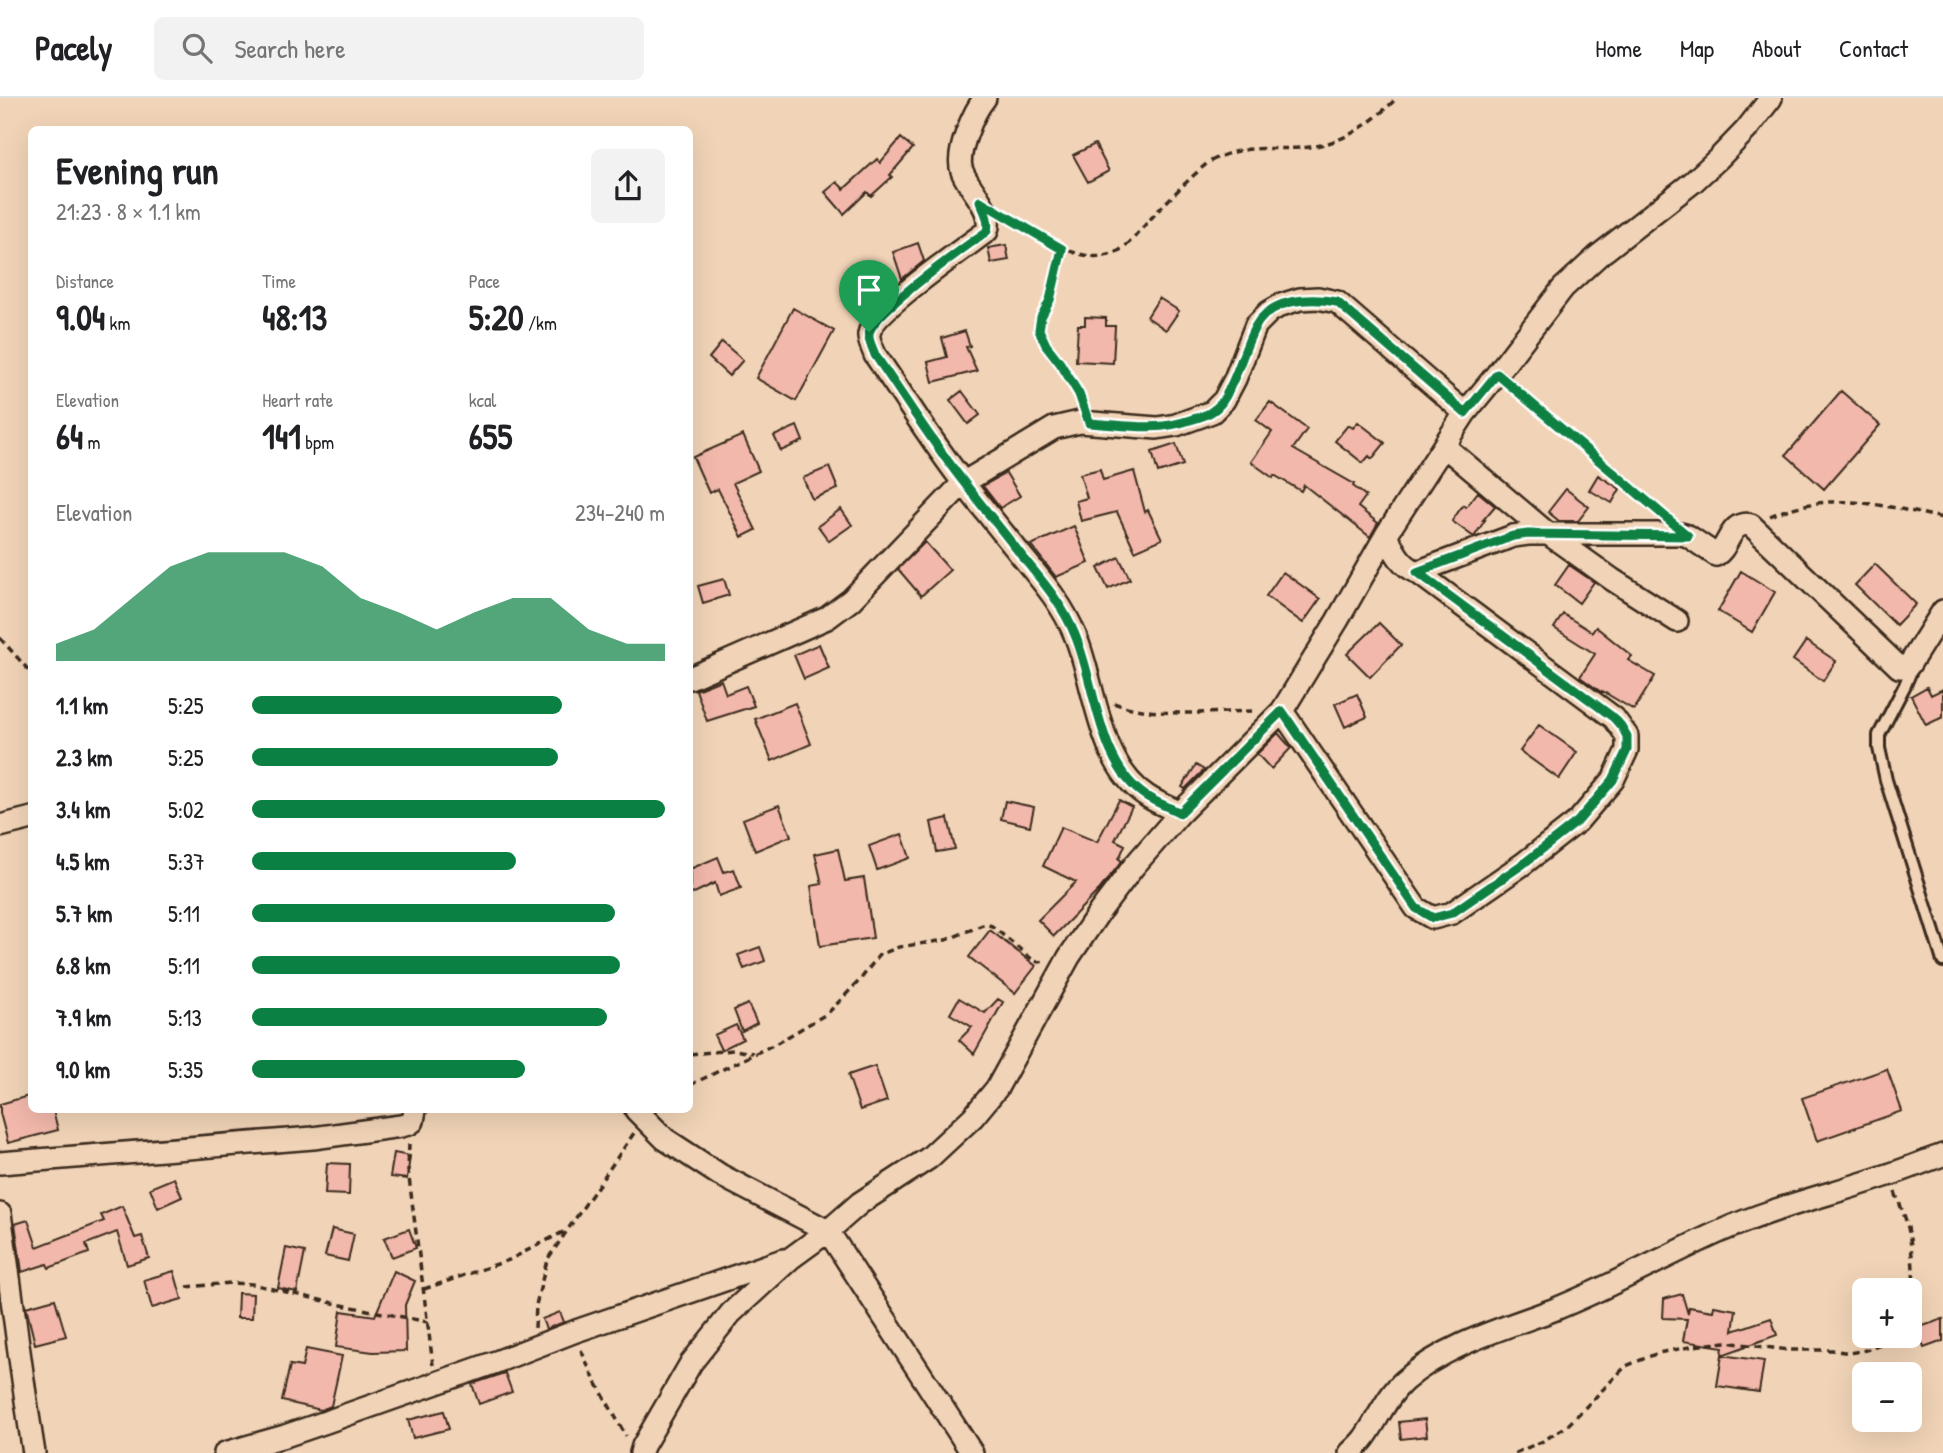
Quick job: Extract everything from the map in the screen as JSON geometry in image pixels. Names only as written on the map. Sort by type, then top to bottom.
[{"type":"street","points":[[985,98],[978,106],[960,157],[961,170],[988,219],[987,231],[906,293],[875,321],[869,332],[870,341],[875,355],[963,483],[1060,605],[1075,633],[1089,673],[1107,743],[1115,760],[1129,781],[1145,796],[1180,813]]},
{"type":"street","points":[[635,1448],[643,1446],[691,1363],[730,1313],[860,1203],[929,1158],[974,1117],[997,1088],[1069,957],[1134,866],[1180,813],[1282,711],[1338,621],[1386,535],[1465,413],[1563,289],[1598,256],[1693,182],[1746,130],[1771,98]]},
{"type":"street","points":[[693,677],[817,623],[839,610],[963,483],[1054,428],[1080,422],[1157,428],[1176,425],[1212,412],[1224,400],[1235,379],[1256,325],[1281,305],[1300,299],[1318,298],[1337,302],[1465,413]]},
{"type":"street","points":[[1444,446],[1547,533],[1677,621]]},
{"type":"street","points":[[1417,572],[1513,536],[1547,533],[1688,536],[1716,555],[1723,551],[1733,531],[1744,523],[1751,525],[1899,667],[1909,665],[1943,611]]},
{"type":"street","points":[[1282,711],[1416,908],[1433,918],[1452,913],[1523,864],[1578,821],[1613,780],[1627,750],[1627,736],[1614,718],[1409,568],[1400,560],[1386,535]]},
{"type":"street","points":[[0,826],[28,819]]},
{"type":"street","points":[[639,1113],[665,1139],[720,1175],[828,1231],[972,1453]]},
{"type":"street","points":[[0,1163],[313,1138],[412,1117]]},
{"type":"street","points":[[1350,1453],[1364,1439],[1384,1406],[1404,1381],[1435,1359],[1503,1327],[1553,1310],[1626,1278],[1723,1230],[1943,1155]]},
{"type":"street","points":[[0,1214],[34,1453]]},
{"type":"street","points":[[225,1453],[285,1436],[576,1331],[792,1258]]},
{"type":"lane","points":[[1918,653],[1879,735],[1879,748],[1886,780],[1943,961]]},
{"type":"path","points":[[980,201],[1062,249],[1092,256],[1107,256],[1121,250],[1170,197],[1209,162],[1233,152],[1258,147],[1301,148],[1340,140],[1374,120],[1397,98]]},
{"type":"path","points":[[1062,249],[1050,300],[1041,317],[1039,330],[1079,394],[1089,423]]},
{"type":"path","points":[[1497,374],[1688,536]]},
{"type":"path","points":[[1751,525],[1786,510],[1844,501],[1873,503],[1943,518]]},
{"type":"path","points":[[0,638],[28,670]]},
{"type":"path","points":[[1093,693],[1117,704],[1137,709],[1188,713],[1282,711]]},
{"type":"path","points":[[693,1084],[795,1033],[828,1013],[860,981],[879,955],[900,947],[946,940],[985,924],[992,926],[1038,962],[1069,957]]},
{"type":"path","points":[[693,1054],[734,1049],[755,1053]]},
{"type":"path","points":[[533,1348],[536,1305],[547,1261],[636,1132],[639,1113]]},
{"type":"path","points":[[412,1117],[408,1170],[434,1384]]},
{"type":"path","points":[[1888,1175],[1907,1223],[1913,1278]]},
{"type":"path","points":[[423,1289],[509,1260],[567,1230]]},
{"type":"path","points":[[187,1287],[252,1284],[428,1322]]},
{"type":"path","points":[[576,1331],[582,1356],[635,1448]]},
{"type":"path","points":[[1515,1453],[1543,1441],[1567,1426],[1626,1366],[1658,1353],[1726,1342],[1789,1350],[1832,1350],[1850,1353],[1871,1348]]},
{"type":"building","points":[[901,138],[913,148],[890,175],[892,177],[871,196],[867,192],[844,214],[825,192],[837,182],[844,189],[877,159],[880,163]]},
{"type":"building","points":[[1095,144],[1109,171],[1088,182],[1073,155]]},
{"type":"building","points":[[918,243],[924,261],[902,279],[893,252]]},
{"type":"building","points":[[1006,245],[1009,260],[991,263],[988,248]]},
{"type":"building","points":[[1159,298],[1179,311],[1166,330],[1147,317]]},
{"type":"building","points":[[793,308],[834,331],[796,401],[756,378]]},
{"type":"building","points":[[1085,317],[1106,318],[1106,326],[1115,326],[1113,363],[1076,361],[1078,325],[1085,325]]},
{"type":"building","points":[[965,331],[970,346],[966,347],[977,371],[933,382],[928,362],[947,357],[942,338]]},
{"type":"building","points":[[722,342],[743,360],[729,376],[709,358]]},
{"type":"building","points":[[962,391],[980,415],[968,424],[950,400]]},
{"type":"building","points":[[1841,391],[1880,425],[1824,489],[1786,455]]},
{"type":"building","points":[[1270,402],[1307,429],[1293,449],[1354,484],[1353,486],[1366,496],[1358,507],[1378,523],[1370,537],[1304,485],[1301,491],[1274,475],[1273,478],[1251,462],[1272,432],[1256,420]]},
{"type":"building","points":[[1358,422],[1385,443],[1372,459],[1369,456],[1363,463],[1335,441],[1348,425],[1353,428]]},
{"type":"building","points":[[797,426],[803,441],[781,451],[774,436]]},
{"type":"building","points":[[743,435],[759,471],[733,483],[756,530],[742,537],[718,489],[709,493],[693,457]]},
{"type":"building","points":[[1176,444],[1183,465],[1158,473],[1152,452]]},
{"type":"building","points":[[829,467],[838,489],[812,499],[803,478]]},
{"type":"building","points":[[1100,469],[1103,480],[1134,471],[1145,512],[1148,510],[1162,539],[1135,551],[1117,512],[1081,521],[1076,501],[1087,498],[1080,474]]},
{"type":"building","points":[[1006,473],[1020,496],[1000,508],[983,486]]},
{"type":"building","points":[[1598,475],[1620,489],[1612,503],[1589,490]]},
{"type":"building","points":[[1566,489],[1589,507],[1578,521],[1559,521],[1548,512]]},
{"type":"building","points":[[1478,492],[1495,506],[1474,537],[1452,521],[1463,505],[1466,507]]},
{"type":"building","points":[[841,509],[852,525],[829,541],[818,526]]},
{"type":"building","points":[[1074,526],[1089,563],[1056,577],[1031,545]]},
{"type":"building","points":[[925,542],[950,570],[921,596],[898,569]]},
{"type":"building","points":[[1119,557],[1130,579],[1108,589],[1098,568]]},
{"type":"building","points":[[1875,564],[1916,604],[1896,625],[1855,585]]},
{"type":"building","points":[[1569,565],[1594,582],[1579,603],[1555,585]]},
{"type":"building","points":[[1741,571],[1775,592],[1752,632],[1718,611]]},
{"type":"building","points":[[1283,572],[1320,599],[1303,623],[1266,596]]},
{"type":"building","points":[[724,579],[729,595],[703,603],[698,586]]},
{"type":"building","points":[[1563,614],[1592,632],[1596,627],[1632,656],[1628,660],[1655,676],[1634,710],[1580,677],[1595,654],[1554,628]]},
{"type":"building","points":[[1379,623],[1401,645],[1370,677],[1347,654]]},
{"type":"building","points":[[1806,641],[1836,661],[1823,681],[1793,660]]},
{"type":"building","points":[[819,644],[829,668],[804,679],[794,655]]},
{"type":"building","points":[[721,680],[726,694],[746,686],[754,706],[707,721],[696,690]]},
{"type":"building","points":[[1927,687],[1931,695],[1943,689],[1943,717],[1926,725],[1911,696]]},
{"type":"building","points":[[1357,694],[1367,717],[1345,727],[1335,704]]},
{"type":"building","points":[[795,703],[811,744],[772,761],[755,719]]},
{"type":"building","points":[[1539,725],[1577,752],[1559,779],[1520,751]]},
{"type":"building","points":[[1278,733],[1291,748],[1271,769],[1257,754]]},
{"type":"building","points":[[1196,765],[1204,770],[1185,789],[1182,787]]},
{"type":"building","points":[[1119,800],[1132,807],[1115,840],[1125,845],[1119,859],[1122,861],[1099,890],[1054,936],[1038,920],[1076,882],[1043,866],[1061,827],[1097,842]]},
{"type":"building","points":[[1005,801],[1034,807],[1030,826],[1001,819]]},
{"type":"building","points":[[779,805],[791,836],[755,851],[743,819]]},
{"type":"building","points":[[948,818],[955,849],[937,852],[931,822]]},
{"type":"building","points":[[902,834],[910,858],[877,870],[869,846]]},
{"type":"building","points":[[838,849],[845,881],[864,878],[873,938],[820,946],[811,886],[822,884],[815,854]]},
{"type":"building","points":[[718,857],[724,872],[734,869],[741,888],[719,896],[715,883],[693,894],[693,868]]},
{"type":"building","points":[[990,930],[1036,966],[1015,993],[969,957]]},
{"type":"building","points":[[760,947],[765,961],[744,969],[738,955]]},
{"type":"building","points":[[959,998],[985,1013],[998,999],[1003,1002],[974,1054],[959,1040],[972,1027],[950,1014]]},
{"type":"building","points":[[748,1004],[757,1023],[742,1031],[734,1010]]},
{"type":"building","points":[[736,1025],[743,1039],[721,1050],[714,1035]]},
{"type":"building","points":[[875,1066],[887,1101],[860,1110],[848,1075]]},
{"type":"building","points":[[1887,1069],[1902,1111],[1817,1141],[1802,1098]]},
{"type":"building","points":[[28,1096],[28,1113],[54,1113],[58,1130],[8,1143],[0,1104]]},
{"type":"building","points":[[394,1153],[410,1156],[407,1179],[390,1177]]},
{"type":"building","points":[[327,1163],[350,1164],[349,1195],[325,1194]]},
{"type":"building","points":[[174,1178],[182,1197],[158,1208],[150,1188]]},
{"type":"building","points":[[122,1206],[135,1238],[142,1236],[149,1258],[127,1265],[117,1232],[86,1244],[89,1253],[49,1268],[47,1264],[22,1272],[15,1224],[28,1220],[37,1247],[104,1221],[101,1215]]},
{"type":"building","points":[[332,1229],[354,1234],[348,1261],[325,1256]]},
{"type":"building","points":[[409,1229],[416,1248],[392,1257],[384,1238]]},
{"type":"building","points":[[286,1248],[305,1252],[297,1292],[278,1288]]},
{"type":"building","points":[[174,1271],[182,1299],[152,1308],[144,1280]]},
{"type":"building","points":[[394,1271],[415,1281],[405,1305],[406,1351],[373,1352],[336,1347],[341,1311],[375,1316]]},
{"type":"building","points":[[238,1293],[253,1294],[252,1318],[237,1318]]},
{"type":"building","points":[[1682,1294],[1688,1314],[1689,1307],[1713,1311],[1714,1306],[1736,1310],[1733,1331],[1771,1318],[1777,1335],[1722,1355],[1723,1347],[1683,1341],[1687,1319],[1663,1318],[1664,1299]]},
{"type":"building","points":[[55,1299],[66,1336],[35,1344],[26,1307]]},
{"type":"building","points":[[560,1312],[564,1322],[546,1329],[542,1319]]},
{"type":"building","points":[[1943,1319],[1943,1341],[1924,1348],[1922,1326]]},
{"type":"building","points":[[306,1349],[342,1356],[331,1406],[321,1410],[282,1401],[290,1365],[302,1367]]},
{"type":"building","points":[[1722,1355],[1764,1361],[1759,1392],[1717,1386]]},
{"type":"building","points":[[505,1373],[512,1392],[479,1404],[472,1384]]},
{"type":"building","points":[[444,1411],[449,1429],[413,1438],[408,1420]]},
{"type":"building","points":[[1425,1419],[1427,1436],[1401,1439],[1399,1422]]},
{"type":"route","points":[[980,201],[1062,249],[1050,300],[1041,317],[1039,330],[1079,394],[1089,423],[1157,428],[1176,425],[1212,412],[1224,400],[1235,379],[1256,325],[1269,312],[1300,299],[1318,298],[1337,302],[1465,413],[1497,374],[1688,536],[1528,534],[1513,536],[1417,572],[1614,718],[1627,736],[1627,750],[1613,780],[1578,821],[1523,864],[1452,913],[1433,918],[1416,908],[1282,711],[1180,813],[1145,796],[1129,781],[1107,743],[1089,673],[1075,633],[1060,605],[963,483],[875,355],[869,332],[875,321],[906,293],[987,231],[988,219],[980,201]]}]
